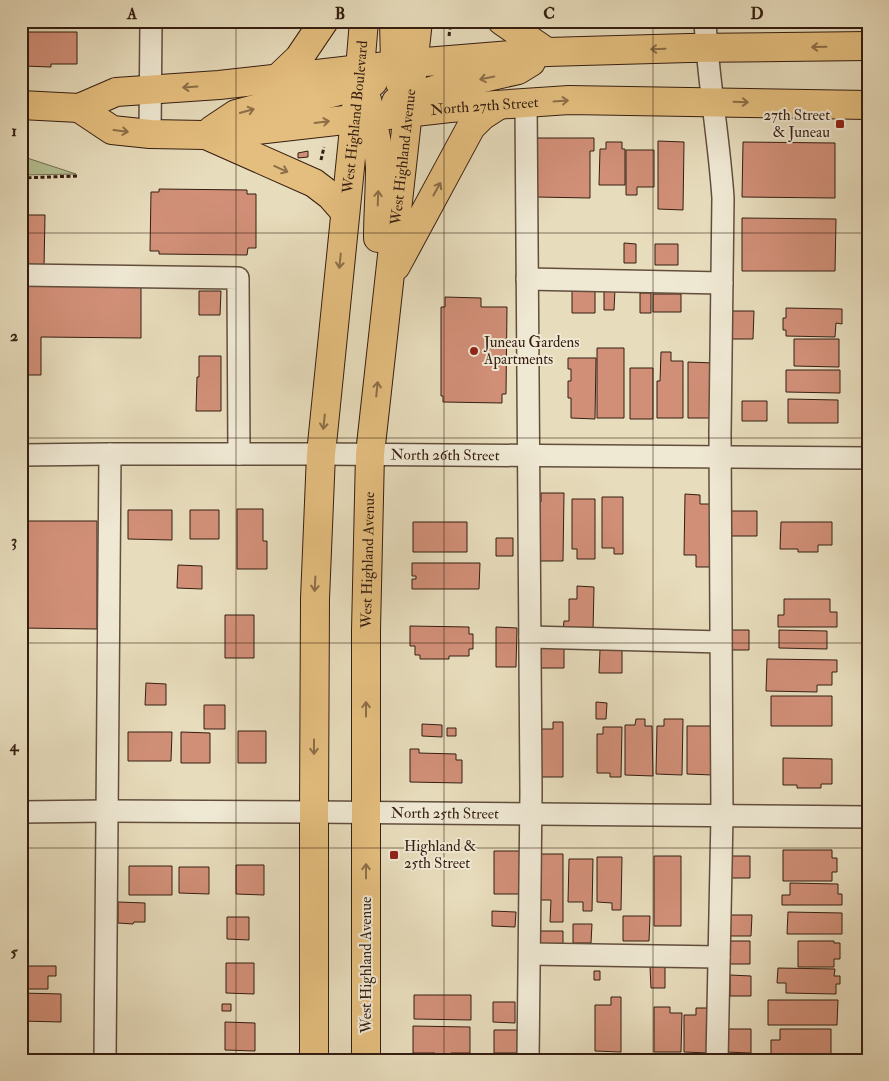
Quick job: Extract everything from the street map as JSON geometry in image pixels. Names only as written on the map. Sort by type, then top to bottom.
[{"type":"main road","points":[[278,78],[299,58],[324,21]]},
{"type":"main road","name":"West Highland Boulevard","points":[[345,212],[363,97],[364,21]]},
{"type":"main road","points":[[394,21],[405,86]]},
{"type":"main road","points":[[405,86],[443,87],[518,70],[547,52],[502,21]]},
{"type":"main road","points":[[405,86],[430,25]]},
{"type":"main road","name":"North 27th Street","points":[[79,108],[112,130],[150,134],[204,135],[257,130],[363,97],[547,52],[868,46]]},
{"type":"main road","name":"North 27th Street","points":[[21,105],[79,108],[116,92],[219,85],[278,78],[363,97],[405,86],[499,105],[569,100],[868,105]]},
{"type":"main road","name":"West Highland Avenue","points":[[366,1060],[366,630],[370,454],[389,279],[405,86]]},
{"type":"main road","points":[[363,97],[377,147],[380,168],[378,249],[389,279]]},
{"type":"main road","points":[[389,279],[472,127],[482,116],[499,105]]},
{"type":"main road","points":[[204,135],[314,184],[331,196],[345,212],[321,454],[315,599],[314,1060]]},
{"type":"street","points":[[150,134],[151,21]]},
{"type":"street","points":[[705,21],[722,190],[720,457],[722,816],[718,1060]]},
{"type":"street","points":[[526,103],[531,814],[528,1060]]},
{"type":"street","points":[[21,276],[238,278],[239,454]]},
{"type":"street","points":[[527,280],[722,283]]},
{"type":"street","points":[[105,1060],[110,454]]},
{"type":"street","name":"North 26th Street","points":[[21,455],[370,454],[868,458]]},
{"type":"street","points":[[530,637],[721,642]]},
{"type":"street","name":"North 25th Street","points":[[21,812],[314,812],[868,817]]},
{"type":"street","points":[[530,954],[719,958]]},
{"type":"path","points":[[449,36],[451,21]]},
{"type":"path","points":[[430,25],[450,26]]},
{"type":"path","points":[[21,178],[77,176]]},
{"type":"green space","points":[[21,156],[76,174],[21,175]]},
{"type":"building","points":[[24,21],[77,21],[77,26],[24,26]]},
{"type":"building","points":[[300,21],[300,23],[249,22]]},
{"type":"building","points":[[463,21],[473,21],[473,27],[463,27]]},
{"type":"building","points":[[21,32],[77,32],[77,64],[51,64],[51,67],[23,66],[21,64]]},
{"type":"building","points":[[534,138],[594,138],[594,151],[590,151],[590,198],[536,197]]},
{"type":"building","points":[[658,141],[684,142],[683,210],[658,209]]},
{"type":"building","points":[[606,142],[622,142],[622,149],[625,149],[625,185],[599,185],[600,149],[606,149]]},
{"type":"building","points":[[743,142],[835,143],[835,198],[742,197]]},
{"type":"building","points":[[626,150],[654,150],[654,187],[637,187],[637,195],[626,195]]},
{"type":"building","points":[[308,151],[308,157],[298,158],[298,153]]},
{"type":"building","points":[[159,189],[247,190],[247,194],[256,194],[256,248],[248,248],[247,255],[159,254],[159,251],[150,251],[151,192],[159,192]]},
{"type":"building","points":[[21,215],[45,215],[44,267],[21,267]]},
{"type":"building","points":[[742,218],[836,219],[835,271],[742,271]]},
{"type":"building","points":[[624,243],[636,244],[636,263],[624,263]]},
{"type":"building","points":[[655,244],[678,244],[678,265],[655,265]]},
{"type":"building","points":[[21,282],[141,283],[141,338],[41,337],[41,375],[21,375]]},
{"type":"building","points":[[572,288],[595,288],[595,313],[572,313]]},
{"type":"building","points":[[604,289],[615,289],[614,310],[604,310]]},
{"type":"building","points":[[199,291],[221,291],[220,315],[199,315]]},
{"type":"building","points":[[640,293],[651,293],[651,313],[640,313]]},
{"type":"building","points":[[653,294],[681,294],[681,312],[653,312]]},
{"type":"building","name":"Juneau Gardens Apartments","points":[[445,297],[481,298],[481,307],[507,307],[506,394],[502,394],[502,403],[443,402],[443,396],[441,396],[441,307],[445,307]]},
{"type":"building","points":[[786,308],[842,309],[842,324],[836,323],[835,337],[786,336],[786,330],[783,330],[783,318],[786,318]]},
{"type":"building","points":[[732,311],[754,311],[753,339],[731,339]]},
{"type":"building","points":[[794,339],[839,339],[839,367],[794,366]]},
{"type":"building","points":[[597,348],[624,348],[624,418],[597,418]]},
{"type":"building","points":[[661,352],[671,352],[671,361],[683,361],[683,418],[657,418],[657,381],[660,381]]},
{"type":"building","points":[[199,356],[221,356],[221,411],[196,411]]},
{"type":"building","points":[[568,358],[596,358],[595,419],[571,418],[571,398],[568,398],[568,381],[571,381],[571,369],[568,369]]},
{"type":"building","points":[[688,362],[714,363],[713,418],[688,418]]},
{"type":"building","points":[[630,368],[653,368],[653,419],[630,419]]},
{"type":"building","points":[[786,370],[840,370],[840,393],[786,392]]},
{"type":"building","points":[[788,399],[838,400],[838,423],[788,423]]},
{"type":"building","points":[[742,401],[767,401],[767,421],[742,421]]},
{"type":"building","points":[[541,493],[564,493],[563,561],[539,561],[538,502],[541,502]]},
{"type":"building","points":[[685,494],[700,495],[700,504],[715,504],[714,567],[696,567],[696,555],[684,555]]},
{"type":"building","points":[[602,497],[623,497],[623,554],[614,554],[614,548],[602,548]]},
{"type":"building","points":[[572,499],[595,499],[595,559],[577,559],[577,549],[572,549]]},
{"type":"building","points":[[237,509],[263,509],[263,541],[267,541],[267,569],[237,569]]},
{"type":"building","points":[[128,510],[172,510],[172,540],[128,539]]},
{"type":"building","points":[[190,510],[219,510],[219,539],[190,539]]},
{"type":"building","points":[[730,511],[757,511],[757,536],[730,536]]},
{"type":"building","points":[[21,521],[97,521],[97,629],[21,628]]},
{"type":"building","points":[[413,522],[467,522],[467,552],[413,552]]},
{"type":"building","points":[[781,522],[832,522],[832,545],[818,545],[818,552],[798,552],[798,549],[780,549]]},
{"type":"building","points":[[496,538],[513,538],[513,556],[496,556]]},
{"type":"building","points":[[412,563],[480,563],[479,589],[412,589],[412,579],[416,579],[416,576],[412,576]]},
{"type":"building","points":[[178,565],[202,566],[202,589],[177,588]]},
{"type":"building","points":[[577,586],[594,587],[593,631],[563,630],[564,621],[569,621],[569,599],[577,599]]},
{"type":"building","points":[[784,599],[830,599],[830,612],[837,612],[837,627],[778,627],[778,615],[784,615]]},
{"type":"building","points":[[225,615],[254,615],[254,658],[225,658]]},
{"type":"building","points":[[410,626],[469,627],[469,634],[473,634],[473,649],[469,649],[469,656],[449,656],[449,659],[420,659],[420,655],[415,655],[415,646],[410,646]]},
{"type":"building","points":[[496,627],[517,628],[516,667],[496,667]]},
{"type":"building","points":[[730,630],[749,630],[749,650],[730,650]]},
{"type":"building","points":[[779,630],[827,631],[827,649],[779,648]]},
{"type":"building","points":[[539,645],[564,645],[564,668],[539,668]]},
{"type":"building","points":[[600,650],[622,650],[622,673],[599,673]]},
{"type":"building","points":[[767,659],[837,660],[837,672],[832,672],[832,685],[817,685],[817,692],[766,691]]},
{"type":"building","points":[[146,683],[166,684],[166,705],[145,705]]},
{"type":"building","points":[[771,696],[832,696],[832,726],[771,726]]},
{"type":"building","points":[[596,702],[607,703],[606,719],[596,719]]},
{"type":"building","points":[[204,705],[225,705],[225,729],[204,729]]},
{"type":"building","points":[[636,719],[645,719],[645,726],[652,726],[653,776],[625,775],[625,725],[635,725]]},
{"type":"building","points":[[664,719],[683,719],[682,775],[656,774],[657,726],[664,726]]},
{"type":"building","points":[[553,722],[563,722],[563,777],[537,777],[538,729],[553,729]]},
{"type":"building","points":[[422,724],[442,725],[442,737],[422,736]]},
{"type":"building","points":[[687,726],[713,726],[712,775],[687,774]]},
{"type":"building","points":[[603,727],[622,727],[621,777],[610,777],[610,773],[597,773],[597,734],[603,734]]},
{"type":"building","points":[[447,728],[456,728],[456,736],[447,736]]},
{"type":"building","points":[[238,731],[266,731],[266,763],[238,763]]},
{"type":"building","points":[[128,732],[172,732],[171,761],[128,761]]},
{"type":"building","points":[[181,732],[210,733],[210,763],[181,763]]},
{"type":"building","points":[[410,749],[419,749],[419,753],[456,754],[456,760],[462,760],[462,783],[410,782]]},
{"type":"building","points":[[783,758],[832,759],[832,784],[821,784],[821,788],[797,788],[797,785],[783,785]]},
{"type":"building","points":[[783,850],[832,850],[832,858],[837,858],[837,872],[832,872],[832,881],[783,881]]},
{"type":"building","points":[[494,851],[520,851],[520,894],[494,894]]},
{"type":"building","points":[[538,854],[563,854],[563,922],[550,922],[551,900],[538,900]]},
{"type":"building","points":[[654,856],[681,856],[681,926],[654,926]]},
{"type":"building","points":[[730,856],[750,856],[750,878],[730,878]]},
{"type":"building","points":[[597,857],[622,857],[621,910],[612,910],[612,903],[597,902]]},
{"type":"building","points":[[569,859],[593,859],[592,911],[583,911],[583,902],[568,902]]},
{"type":"building","points":[[236,865],[264,865],[264,895],[236,894]]},
{"type":"building","points":[[129,866],[172,866],[172,895],[129,895]]},
{"type":"building","points":[[179,867],[209,867],[209,894],[179,893]]},
{"type":"building","points":[[790,883],[838,884],[838,894],[842,894],[842,905],[782,905],[782,895],[790,895]]},
{"type":"building","points":[[118,902],[145,903],[145,922],[134,922],[133,924],[118,923]]},
{"type":"building","points":[[492,911],[516,912],[515,927],[492,926]]},
{"type":"building","points":[[788,912],[842,913],[842,934],[787,934]]},
{"type":"building","points":[[727,915],[752,915],[751,936],[727,936]]},
{"type":"building","points":[[623,916],[650,916],[649,941],[623,941]]},
{"type":"building","points":[[227,917],[249,917],[249,940],[227,939]]},
{"type":"building","points":[[573,924],[592,924],[591,943],[573,943]]},
{"type":"building","points":[[540,931],[563,931],[563,945],[540,945]]},
{"type":"building","points":[[728,941],[750,941],[750,964],[728,964]]},
{"type":"building","points":[[798,941],[834,941],[834,943],[840,943],[840,959],[834,959],[834,967],[798,967]]},
{"type":"building","points":[[226,963],[254,963],[254,994],[226,993]]},
{"type":"building","points":[[21,966],[56,966],[56,976],[48,976],[48,989],[21,989]]},
{"type":"building","points":[[650,967],[665,967],[665,988],[651,988]]},
{"type":"building","points":[[778,968],[835,969],[834,976],[840,976],[840,984],[836,984],[836,994],[786,993],[786,983],[777,983]]},
{"type":"building","points":[[594,971],[600,971],[600,980],[594,980]]},
{"type":"building","points":[[730,975],[751,976],[751,996],[730,996]]},
{"type":"building","points":[[21,993],[61,994],[61,1022],[21,1021]]},
{"type":"building","points":[[414,995],[471,995],[471,1020],[414,1019]]},
{"type":"building","points":[[611,997],[621,997],[621,1052],[595,1051],[595,1005],[611,1005]]},
{"type":"building","points":[[768,1000],[838,1000],[837,1025],[768,1025]]},
{"type":"building","points":[[493,1002],[515,1002],[515,1023],[493,1022]]},
{"type":"building","points":[[222,1004],[231,1004],[231,1011],[222,1011]]},
{"type":"building","points":[[654,1007],[670,1007],[670,1013],[682,1013],[681,1052],[654,1052]]},
{"type":"building","points":[[696,1008],[709,1008],[709,1053],[684,1052],[684,1015],[696,1015]]},
{"type":"building","points":[[225,1022],[255,1023],[255,1051],[225,1050]]},
{"type":"building","points":[[413,1026],[470,1027],[470,1053],[451,1053],[451,1057],[435,1057],[435,1053],[413,1053]]},
{"type":"building","points":[[725,1029],[751,1029],[751,1053],[725,1052]]},
{"type":"building","points":[[780,1029],[831,1029],[831,1057],[771,1056],[771,1040],[780,1040]]},
{"type":"building","points":[[494,1030],[520,1030],[520,1053],[494,1053]]},
{"type":"place","name":"27th Street & Juneau","points":[[840,124]]},
{"type":"place","name":"Juneau Gardens Apartments","points":[[474,351]]},
{"type":"place","name":"Highland & 25th Street","points":[[394,855]]}]
